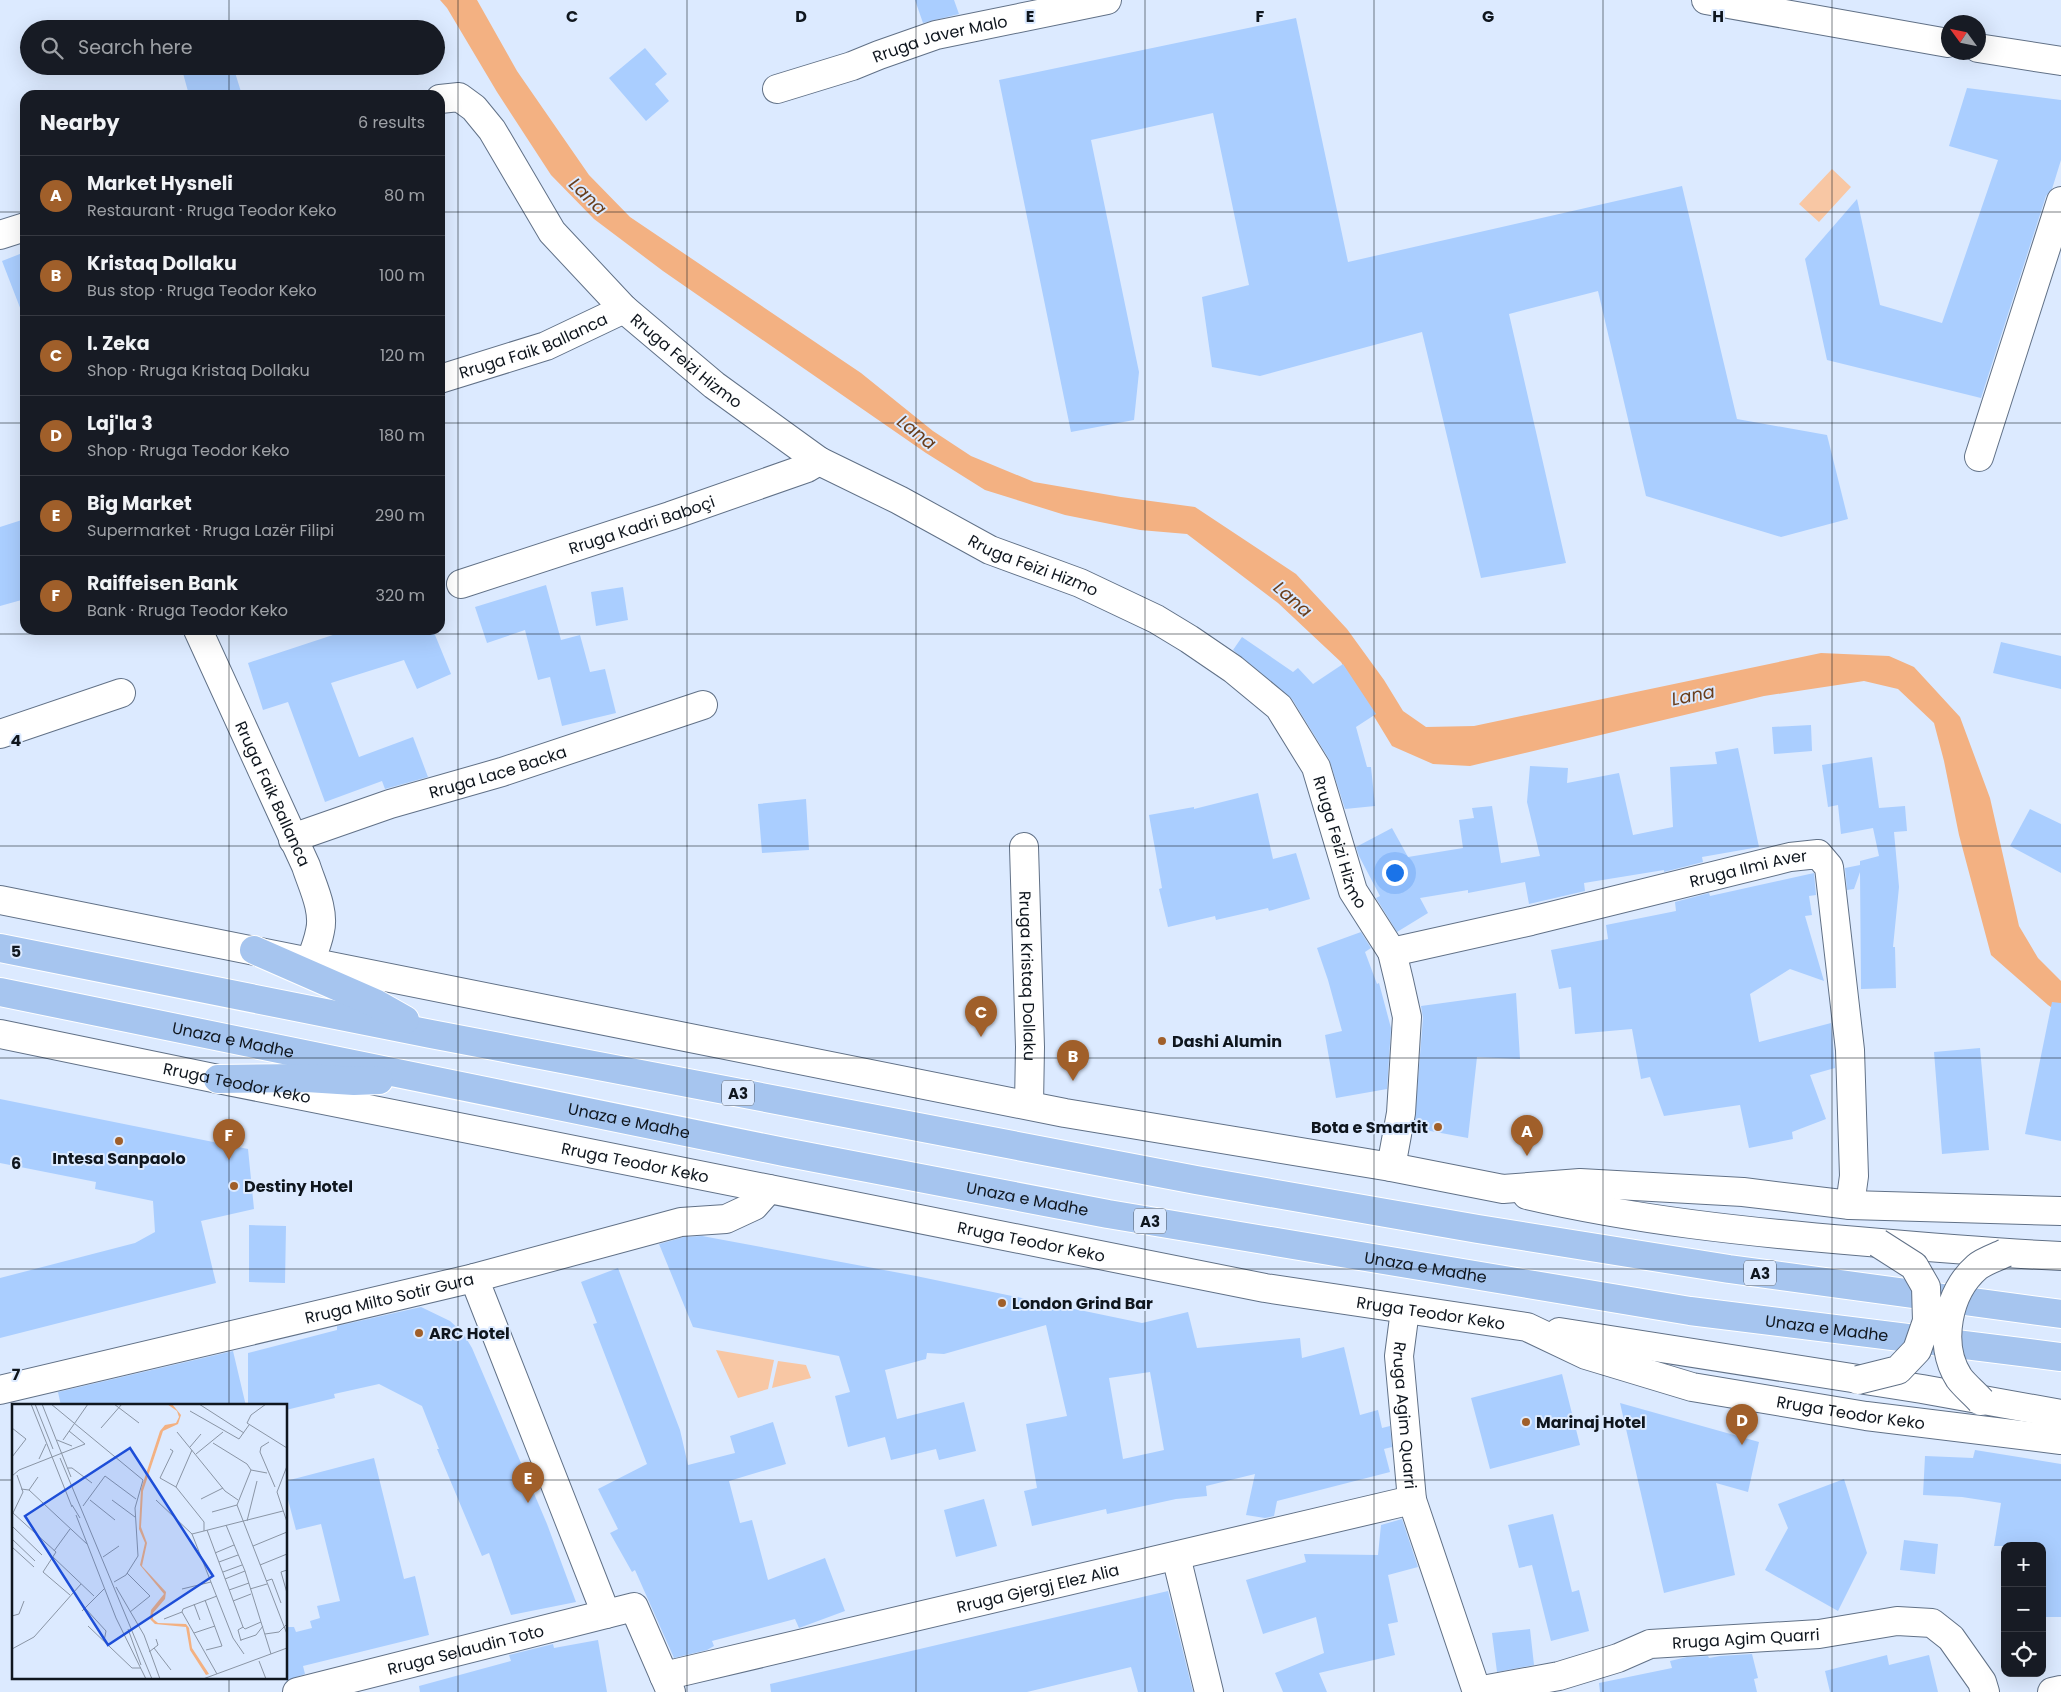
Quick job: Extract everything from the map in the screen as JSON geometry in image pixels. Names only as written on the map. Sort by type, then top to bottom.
[{"type":"highway","name":"A3","points":[[0,948],[431,1034],[1225,1186],[1729,1269],[2055,1311]]},
{"type":"highway","points":[[254,950],[374,1004],[431,1034]]},
{"type":"highway","name":"Unaza e Madhe","points":[[0,992],[784,1152],[1108,1214],[1690,1311],[2054,1358]]},
{"type":"highway","points":[[218,1080],[307,1078],[354,1081],[422,1077]]},
{"type":"street","name":"Rruga Javer Malo","points":[[777,89],[852,66],[936,35],[1107,0]]},
{"type":"street","points":[[1706,0],[1941,42]]},
{"type":"street","points":[[1986,49],[2061,61]]},
{"type":"street","name":"Rruga Feizi Hizmo","points":[[445,98],[459,97],[474,108],[503,146],[552,232],[624,309],[714,384],[820,461],[898,500],[990,550],[1080,583],[1156,619],[1233,669],[1279,707],[1316,767],[1353,891],[1392,952],[1407,1017],[1401,1113],[1391,1167]]},
{"type":"street","points":[[1979,457],[2061,201]]},
{"type":"street","points":[[0,235],[20,229]]},
{"type":"street","name":"Rruga Faik Ballanca","points":[[445,377],[546,346],[624,309]]},
{"type":"street","name":"Rruga Kadri Baboçi","points":[[461,584],[670,516],[807,468],[820,461]]},
{"type":"street","name":"Rruga Faik Ballanca","points":[[200,635],[306,866],[321,917],[320,931],[310,962]]},
{"type":"street","points":[[0,734],[120,693]]},
{"type":"street","name":"Rruga Lace Backa","points":[[293,840],[304,834],[390,804],[502,772],[704,705]]},
{"type":"street","name":"Rruga Kristaq Dollaku","points":[[1024,847],[1030,1106]]},
{"type":"street","name":"Rruga Ilmi Aver","points":[[1392,952],[1531,921],[1790,857],[1818,854],[1830,867],[1850,1050],[1854,1176],[1850,1205]]},
{"type":"street","points":[[0,900],[1030,1106],[1391,1167],[1504,1189],[1568,1204],[1746,1232],[2061,1256]]},
{"type":"street","name":"Rruga Teodor Keko","points":[[0,1034],[218,1080],[1265,1288],[1527,1327],[1586,1355],[1692,1387],[1866,1416],[2061,1440]]},
{"type":"street","points":[[1504,1189],[1580,1183],[1743,1192],[1850,1205],[2061,1211]]},
{"type":"street","name":"Rruga Milto Sotir Gura","points":[[0,1390],[474,1278],[681,1222],[726,1220],[754,1206],[769,1189]]},
{"type":"street","points":[[1858,1380],[1898,1370],[1917,1350],[1927,1321],[1926,1287],[1914,1266],[1878,1243]]},
{"type":"street","points":[[1981,1400],[1959,1378],[1950,1356],[1948,1323],[1958,1290],[1978,1266],[2005,1253]]},
{"type":"street","points":[[474,1278],[606,1614]]},
{"type":"street","name":"Rruga Agim Quarri","points":[[1405,1310],[1398,1356],[1412,1500],[1477,1691],[1559,1676],[1618,1658],[1650,1644],[1819,1634],[1897,1621],[1932,1624],[1951,1638],[1982,1682],[1985,1692]]},
{"type":"street","points":[[1527,1327],[2061,1414]]},
{"type":"street","name":"Rruga Gjergj Elez Alia","points":[[634,1606],[667,1684],[1176,1556],[1412,1500]]},
{"type":"street","points":[[1176,1556],[1210,1692]]},
{"type":"street","name":"Rruga Selaudin Toto","points":[[297,1692],[634,1606]]},
{"type":"street","points":[[2052,1692],[2061,1690]]},
{"type":"shaded area","points":[[1832,169],[1851,187],[1819,222],[1799,204]]},
{"type":"shaded area","points":[[716,1350],[774,1360],[768,1389],[738,1398]]},
{"type":"shaded area","points":[[778,1361],[806,1365],[811,1378],[772,1388]]},
{"type":"water","name":"Lana","points":[[440,0],[477,0],[517,71],[589,175],[630,217],[861,373],[933,431],[971,456],[1034,482],[1195,507],[1296,574],[1347,629],[1384,680],[1403,711],[1426,727],[1474,726],[1821,653],[1889,656],[1914,667],[1960,717],[1990,798],[2019,926],[2038,958],[2061,981],[2061,1014],[1991,955],[1959,835],[1934,723],[1898,689],[1864,681],[1764,696],[1470,766],[1433,764],[1392,746],[1341,662],[1278,603],[1187,534],[1140,530],[1065,515],[985,490],[926,453],[663,271],[594,219],[551,175],[497,92],[447,8]]},
{"type":"building","points":[[915,0],[954,0],[959,14],[923,23]]},
{"type":"building","points":[[1296,18],[1348,262],[1682,186],[1737,419],[1827,435],[1848,519],[1781,537],[1646,496],[1598,291],[1509,314],[1566,563],[1481,578],[1422,332],[1260,376],[1212,367],[1202,297],[1249,285],[1213,113],[1091,140],[1139,372],[1134,420],[1071,432],[999,80]]},
{"type":"building","points":[[645,48],[667,74],[655,84],[669,101],[646,121],[609,78]]},
{"type":"building","points":[[183,75],[236,75],[240,90],[188,90]]},
{"type":"building","points":[[1967,88],[2061,100],[2061,160],[2052,189],[2046,196],[1981,398],[1827,360],[1805,259],[1857,199],[1880,305],[1942,323],[1998,160],[1949,146]]},
{"type":"building","points":[[20,254],[20,308],[2,261]]},
{"type":"building","points":[[20,521],[20,600],[0,606],[0,527]]},
{"type":"building","points":[[546,585],[561,640],[580,635],[590,672],[605,669],[616,713],[562,726],[550,677],[538,680],[525,630],[487,643],[475,607]]},
{"type":"building","points":[[623,587],[628,620],[596,626],[591,592]]},
{"type":"building","points":[[333,635],[435,635],[451,674],[417,689],[404,660],[331,683],[359,757],[413,737],[428,777],[385,789],[382,781],[325,802],[288,702],[263,710],[248,663]]},
{"type":"building","points":[[1242,637],[1293,672],[1298,668],[1313,684],[1343,664],[1376,714],[1356,727],[1367,767],[1371,767],[1375,806],[1345,809],[1329,759],[1292,699],[1233,650]]},
{"type":"building","points":[[2001,642],[2061,656],[2061,689],[1993,673]]},
{"type":"building","points":[[1811,725],[1812,751],[1774,754],[1772,727]]},
{"type":"building","points":[[1738,748],[1759,847],[1702,857],[1703,862],[1664,872],[1664,870],[1584,883],[1585,891],[1529,904],[1525,882],[1468,893],[1468,890],[1420,898],[1428,913],[1397,932],[1376,898],[1380,896],[1356,847],[1392,828],[1408,857],[1463,848],[1459,820],[1474,818],[1472,808],[1492,806],[1501,863],[1540,856],[1527,802],[1530,766],[1568,768],[1567,783],[1619,773],[1633,835],[1673,827],[1670,767],[1717,764],[1715,752]]},
{"type":"building","points":[[1872,757],[1879,808],[1905,806],[1907,831],[1894,832],[1899,887],[1893,947],[1895,947],[1896,988],[1861,989],[1860,872],[1854,889],[1847,890],[1845,868],[1860,865],[1860,861],[1879,856],[1873,828],[1841,834],[1838,805],[1828,807],[1822,765]]},
{"type":"building","points":[[1258,793],[1273,859],[1296,853],[1310,899],[1269,911],[1268,908],[1216,920],[1215,916],[1168,927],[1159,889],[1162,888],[1149,815],[1194,807],[1194,809]]},
{"type":"building","points":[[806,799],[809,850],[762,853],[758,804]]},
{"type":"building","points":[[2030,809],[2061,824],[2061,873],[2010,846]]},
{"type":"building","points":[[1814,873],[1816,895],[1809,896],[1812,915],[1805,916],[1824,981],[1790,969],[1750,994],[1759,1042],[1831,1023],[1835,1068],[1810,1075],[1826,1119],[1792,1132],[1793,1139],[1749,1148],[1740,1105],[1664,1116],[1650,1077],[1641,1079],[1632,1029],[1575,1034],[1571,987],[1559,989],[1551,950],[1608,939],[1606,925],[1676,911],[1675,902],[1709,893],[1710,896]]},
{"type":"building","points":[[1361,932],[1371,948],[1365,952],[1377,984],[1379,983],[1391,1028],[1387,1089],[1336,1098],[1325,1035],[1342,1031],[1317,948]]},
{"type":"building","points":[[1516,993],[1520,1059],[1477,1057],[1468,1138],[1414,1128],[1423,1018],[1421,1006]]},
{"type":"building","points":[[2052,1002],[2061,1003],[2061,1141],[2025,1134]]},
{"type":"building","points":[[1980,1048],[1989,1150],[1942,1154],[1934,1052]]},
{"type":"building","points":[[0,1099],[248,1149],[254,1209],[201,1221],[216,1283],[0,1338],[0,1278],[135,1243],[155,1232],[153,1201],[95,1189],[96,1182],[0,1163]]},
{"type":"building","points":[[249,1225],[286,1226],[285,1283],[249,1282]]},
{"type":"building","points":[[702,1236],[916,1276],[1142,1323],[1188,1312],[1197,1348],[1300,1338],[1302,1358],[1344,1347],[1360,1415],[1378,1410],[1382,1428],[1390,1426],[1392,1447],[1384,1449],[1390,1472],[1277,1501],[1274,1516],[1265,1518],[1246,1515],[1255,1474],[1206,1486],[1207,1496],[1176,1499],[1107,1514],[1106,1509],[1032,1526],[1024,1491],[1037,1488],[1026,1424],[1067,1416],[1046,1325],[944,1354],[927,1353],[926,1359],[885,1370],[897,1419],[964,1402],[976,1451],[939,1460],[936,1449],[891,1460],[885,1437],[848,1447],[835,1396],[850,1392],[839,1356],[693,1327],[659,1244],[684,1237]],"holes":[[[1150,1372],[1164,1450],[1123,1459],[1109,1378]]]},
{"type":"building","points":[[618,1268],[680,1430],[688,1465],[735,1453],[730,1436],[773,1422],[786,1464],[729,1481],[740,1523],[752,1520],[768,1580],[825,1558],[845,1611],[799,1628],[795,1619],[712,1641],[714,1646],[707,1650],[674,1658],[635,1570],[632,1572],[610,1533],[618,1529],[598,1489],[647,1464],[593,1324],[597,1323],[581,1282]]},
{"type":"building","points":[[421,1307],[450,1321],[463,1333],[472,1348],[547,1524],[576,1602],[511,1615],[489,1553],[482,1556],[437,1449],[439,1449],[422,1406],[379,1384],[334,1394],[335,1398],[288,1410],[288,1404],[248,1404],[248,1353],[337,1330],[337,1326]]},
{"type":"building","points":[[233,1351],[246,1404],[61,1404],[58,1392]]},
{"type":"building","name":"Marinaj Hotel","points":[[1562,1374],[1580,1445],[1490,1469],[1471,1398]]},
{"type":"building","points":[[1620,1403],[1759,1442],[1748,1492],[1716,1483],[1735,1575],[1664,1593]]},
{"type":"building","points":[[1975,1450],[2061,1464],[2061,1617],[2046,1617],[2046,1542],[2001,1542],[2001,1546],[1994,1546],[2001,1503],[1962,1497],[1923,1495],[1925,1456],[1973,1458]]},
{"type":"building","points":[[374,1458],[404,1579],[415,1576],[429,1635],[303,1666],[305,1674],[286,1681],[288,1680],[288,1627],[294,1627],[296,1632],[312,1628],[310,1621],[320,1618],[317,1606],[340,1601],[321,1524],[296,1530],[288,1500],[288,1480]]},
{"type":"building","points":[[1844,1479],[1867,1553],[1838,1611],[1765,1570],[1788,1528],[1778,1504]]},
{"type":"building","points":[[984,1499],[997,1546],[956,1557],[944,1510]]},
{"type":"building","points":[[1553,1514],[1572,1592],[1579,1590],[1589,1631],[1551,1641],[1532,1565],[1519,1568],[1508,1525]]},
{"type":"building","points":[[1402,1519],[1418,1567],[1388,1575],[1398,1622],[1388,1624],[1395,1655],[1319,1673],[1327,1692],[1283,1692],[1275,1673],[1324,1653],[1316,1617],[1263,1634],[1246,1580],[1306,1562],[1304,1554],[1378,1555],[1381,1525]]},
{"type":"building","points":[[1904,1540],[1938,1544],[1935,1574],[1900,1570]]},
{"type":"building","points":[[1168,1591],[1193,1692],[1138,1692],[1131,1667],[1027,1692],[771,1692],[770,1684]]},
{"type":"building","points":[[1530,1629],[1534,1665],[1497,1672],[1492,1633]]},
{"type":"building","points":[[598,1640],[607,1692],[420,1692],[419,1686],[511,1661],[509,1655],[553,1644],[554,1648]]},
{"type":"building","points":[[1752,1654],[1758,1678],[1754,1679],[1757,1692],[1600,1692],[1599,1683],[1672,1668],[1670,1661],[1687,1657],[1708,1656],[1709,1658]]},
{"type":"building","points":[[1887,1655],[1889,1665],[1929,1655],[1938,1692],[1830,1692],[1825,1671]]},
{"type":"place","name":"I. Zeka","points":[[981,1037]]},
{"type":"place","name":"Dashi Alumin","points":[[1162,1041]]},
{"type":"place","name":"Kristaq Dollaku","points":[[1073,1081]]},
{"type":"place","name":"Bota e Smartit","points":[[1438,1127]]},
{"type":"place","name":"Intesa Sanpaolo","points":[[119,1141]]},
{"type":"place","name":"Market Hysneli","points":[[1527,1156]]},
{"type":"place","name":"Raiffeisen Bank","points":[[229,1160]]},
{"type":"place","name":"Destiny Hotel","points":[[234,1186]]},
{"type":"place","name":"London Grind Bar","points":[[1002,1303]]},
{"type":"place","name":"ARC Hotel","points":[[419,1333]]},
{"type":"place","name":"Marinaj Hotel","points":[[1526,1422]]},
{"type":"place","name":"Laj'la 3","points":[[1742,1445]]},
{"type":"place","name":"Big Market","points":[[528,1503]]}]
